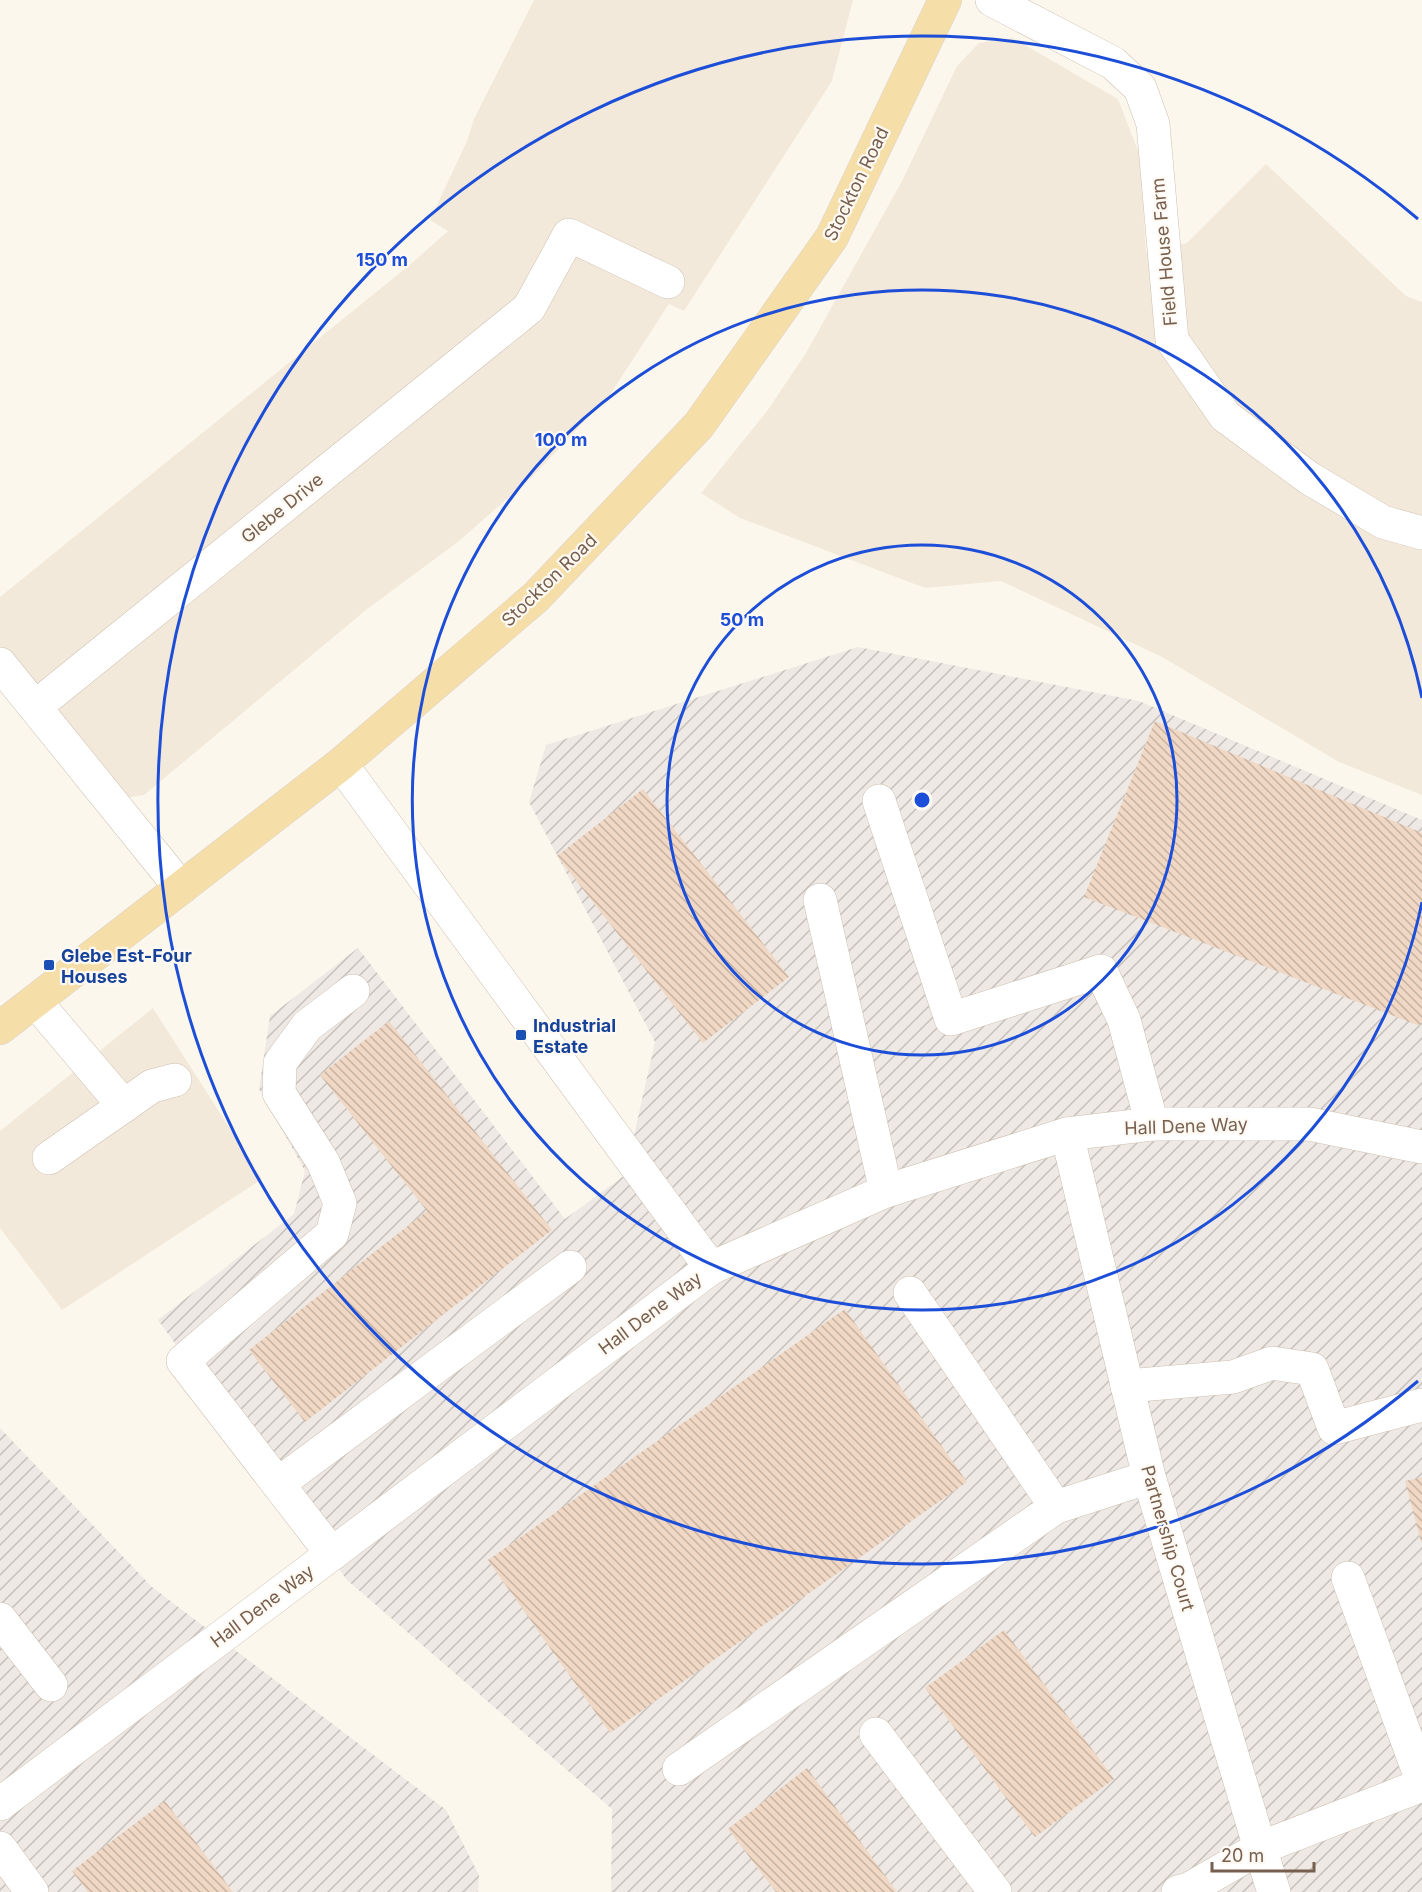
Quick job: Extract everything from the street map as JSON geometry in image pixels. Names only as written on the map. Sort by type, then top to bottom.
[{"type":"main road","name":"Stockton Road","points":[[0,1028],[341,764],[536,597],[699,425],[832,237],[945,0]]},
{"type":"street","name":"Field House Farm","points":[[992,0],[1113,63],[1140,88],[1153,124],[1172,340],[1225,416],[1309,478],[1383,522],[1422,533]]},
{"type":"street","name":"Glebe Drive","points":[[35,707],[530,308],[569,235],[668,282]]},
{"type":"street","points":[[0,664],[181,888]]},
{"type":"street","points":[[341,764],[711,1268]]},
{"type":"street","points":[[879,801],[951,1019],[1101,971],[1124,1020],[1152,1124]]},
{"type":"street","points":[[820,900],[886,1191]]},
{"type":"street","points":[[332,1554],[183,1361],[332,1234],[340,1203],[323,1162],[279,1093],[280,1063],[307,1026],[352,990]]},
{"type":"street","points":[[35,1001],[124,1106]]},
{"type":"street","points":[[49,1158],[152,1086],[175,1080]]},
{"type":"street","name":"Hall Dene Way","points":[[0,1804],[711,1268],[886,1191],[1067,1134],[1152,1124],[1309,1124],[1422,1147]]},
{"type":"street","name":"Partnership Court","points":[[1067,1134],[1149,1476],[1274,1892]]},
{"type":"street","points":[[278,1484],[570,1267]]},
{"type":"street","points":[[910,1293],[1056,1508]]},
{"type":"street","points":[[1127,1386],[1233,1377],[1272,1364],[1312,1369],[1334,1428],[1422,1405]]},
{"type":"street","points":[[679,1769],[1056,1508],[1149,1476]]},
{"type":"street","points":[[1178,1892],[1189,1889],[1260,1848],[1422,1783],[1348,1578]]},
{"type":"street","points":[[0,1619],[51,1684]]},
{"type":"street","points":[[876,1734],[995,1892]]},
{"type":"street","points":[[0,1848],[32,1892]]},
{"type":"shaded area","points":[[534,0],[853,0],[832,81],[684,311],[669,304],[611,393],[534,475],[459,541],[366,610],[144,795],[124,798],[0,650],[0,597],[412,263],[448,231],[430,220],[467,141],[474,119]]},
{"type":"shaded area","points":[[1013,38],[1118,99],[1140,156],[1146,253],[1187,243],[1266,164],[1406,296],[1422,302],[1422,795],[1339,762],[1162,657],[1001,581],[925,588],[740,518],[701,493],[767,411],[806,353],[902,181],[957,66],[979,43]]},
{"type":"shaded area","points":[[858,647],[1139,701],[1422,820],[1422,1892],[611,1892],[612,1809],[347,1580],[158,1320],[294,1214],[305,1171],[259,1089],[270,1016],[358,948],[565,1219],[625,1175],[655,1042],[529,802],[546,745]]},
{"type":"shaded area","points":[[153,1008],[262,1179],[62,1310],[0,1228],[0,1131]]},
{"type":"shaded area","points":[[0,1428],[152,1587],[446,1810],[479,1875],[478,1892],[0,1892]]},
{"type":"building","points":[[1155,721],[1422,833],[1422,1021],[1420,1026],[1084,897]]},
{"type":"building","points":[[643,789],[789,977],[703,1043],[557,856]]},
{"type":"building","points":[[389,1021],[552,1230],[305,1422],[249,1350],[427,1211],[320,1075]]},
{"type":"building","points":[[845,1309],[967,1482],[610,1733],[488,1560]]},
{"type":"building","points":[[1422,1477],[1422,1542],[1421,1542],[1405,1481]]},
{"type":"building","points":[[1004,1630],[1114,1779],[1035,1837],[925,1688]]},
{"type":"building","points":[[807,1768],[897,1892],[776,1892],[728,1829]]},
{"type":"building","points":[[165,1801],[233,1892],[88,1892],[72,1871]]},
{"type":"place","name":"Glebe Est-Four Houses","points":[[49,965]]},
{"type":"place","name":"Industrial Estate","points":[[521,1035]]}]
